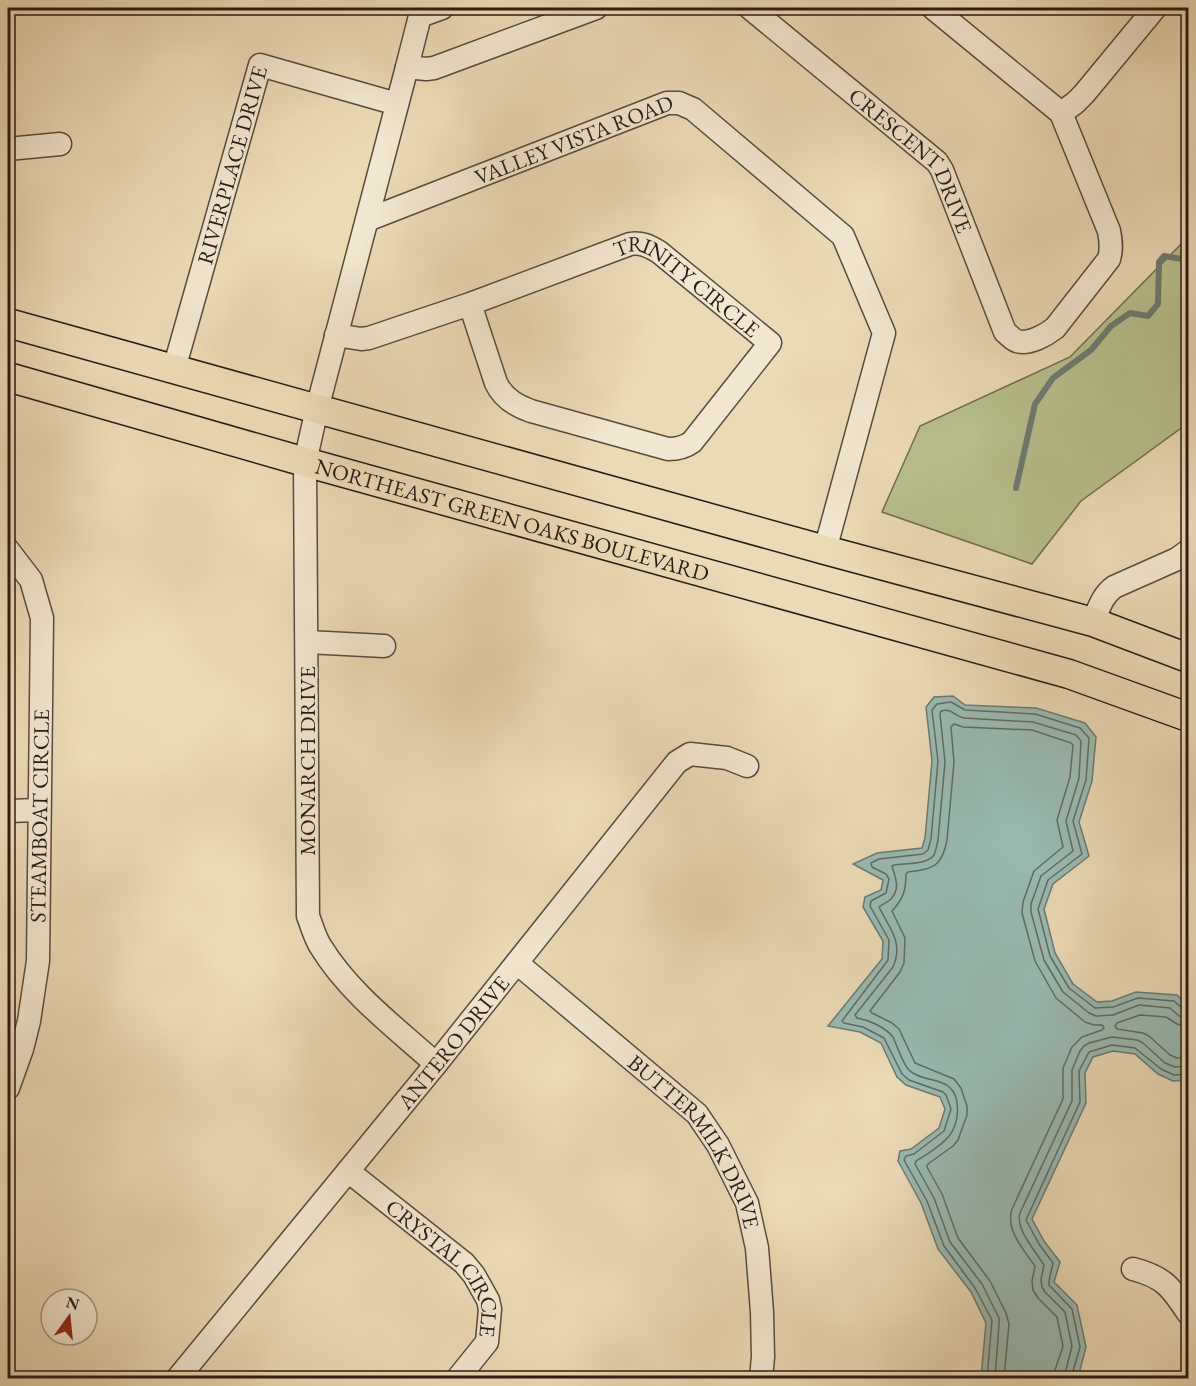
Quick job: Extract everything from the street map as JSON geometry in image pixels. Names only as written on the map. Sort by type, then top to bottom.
[{"type":"main road","points":[[8,323],[1093,622],[1188,658]]},
{"type":"main road","name":"NORTHEAST GREEN OAKS BOULEVARD","points":[[8,377],[1069,674],[1188,717]]},
{"type":"street","points":[[316,409],[420,16],[442,8]]},
{"type":"street","points":[[407,67],[434,68],[596,8]]},
{"type":"street","name":"CRESCENT DRIVE","points":[[750,8],[937,162],[1005,332],[1018,342],[1028,341],[1055,328],[1109,259],[1111,251],[1109,231],[1061,113]]},
{"type":"street","points":[[936,9],[1061,113],[1075,104],[1084,94],[1155,8]]},
{"type":"street","name":"RIVERPLACE DRIVE","points":[[174,369],[260,65],[397,104]]},
{"type":"street","name":"VALLEY VISTA ROAD","points":[[367,220],[668,103],[679,103],[693,110],[843,236],[885,333],[825,550]]},
{"type":"street","points":[[8,149],[60,144]]},
{"type":"street","name":"TRINITY CIRCLE","points":[[336,335],[369,338],[470,304],[636,243],[644,244],[659,252],[770,343],[692,442],[685,447],[668,449],[531,411],[515,404],[496,383],[470,304]]},
{"type":"street","name":"MONARCH DRIVE","points":[[316,409],[305,462],[308,916],[320,946],[345,979],[372,1007],[436,1064]]},
{"type":"street","name":"STEAMBOAT CIRCLE","points":[[8,550],[31,580],[42,618],[38,960],[29,1021],[8,1088]]},
{"type":"street","points":[[1093,622],[1107,592],[1188,551]]},
{"type":"street","points":[[307,642],[384,646]]},
{"type":"street","name":"ANTERO DRIVE","points":[[178,1378],[436,1064],[677,762],[690,754],[727,758],[747,766]]},
{"type":"street","points":[[8,811],[39,810]]},
{"type":"street","name":"BUTTERMILK DRIVE","points":[[517,963],[697,1114],[718,1145],[747,1203],[757,1248],[762,1312],[761,1378]]},
{"type":"street","name":"CRYSTAL CIRCLE","points":[[348,1172],[464,1263],[474,1275],[488,1300],[490,1309],[487,1342],[458,1378]]},
{"type":"street","points":[[1133,1269],[1149,1273],[1164,1282],[1174,1291],[1188,1313]]},
{"type":"green space","points":[[1188,237],[1188,423],[1081,501],[1032,564],[882,512],[920,426],[1070,357]]},
{"type":"water","points":[[953,696],[965,705],[1036,708],[1085,723],[1096,737],[1092,781],[1079,822],[1089,856],[1053,884],[1044,909],[1055,953],[1073,984],[1097,1002],[1112,1001],[1136,992],[1177,995],[1188,1006],[1188,1080],[1173,1081],[1158,1074],[1135,1054],[1113,1051],[1093,1057],[1085,1073],[1086,1103],[1032,1219],[1044,1241],[1060,1262],[1054,1282],[1077,1305],[1086,1347],[1076,1378],[981,1378],[986,1323],[971,1292],[938,1249],[921,1203],[898,1161],[900,1151],[911,1149],[939,1128],[945,1109],[940,1097],[906,1085],[897,1077],[881,1043],[860,1032],[828,1026],[882,959],[883,941],[863,907],[865,897],[881,890],[883,880],[853,864],[877,853],[922,848],[925,838],[932,761],[926,707],[934,697]]},
{"type":"waterway","points":[[1016,488],[1035,404],[1053,378],[1091,350],[1111,326],[1130,313],[1148,316],[1158,304],[1159,262],[1164,256],[1188,260]]}]
